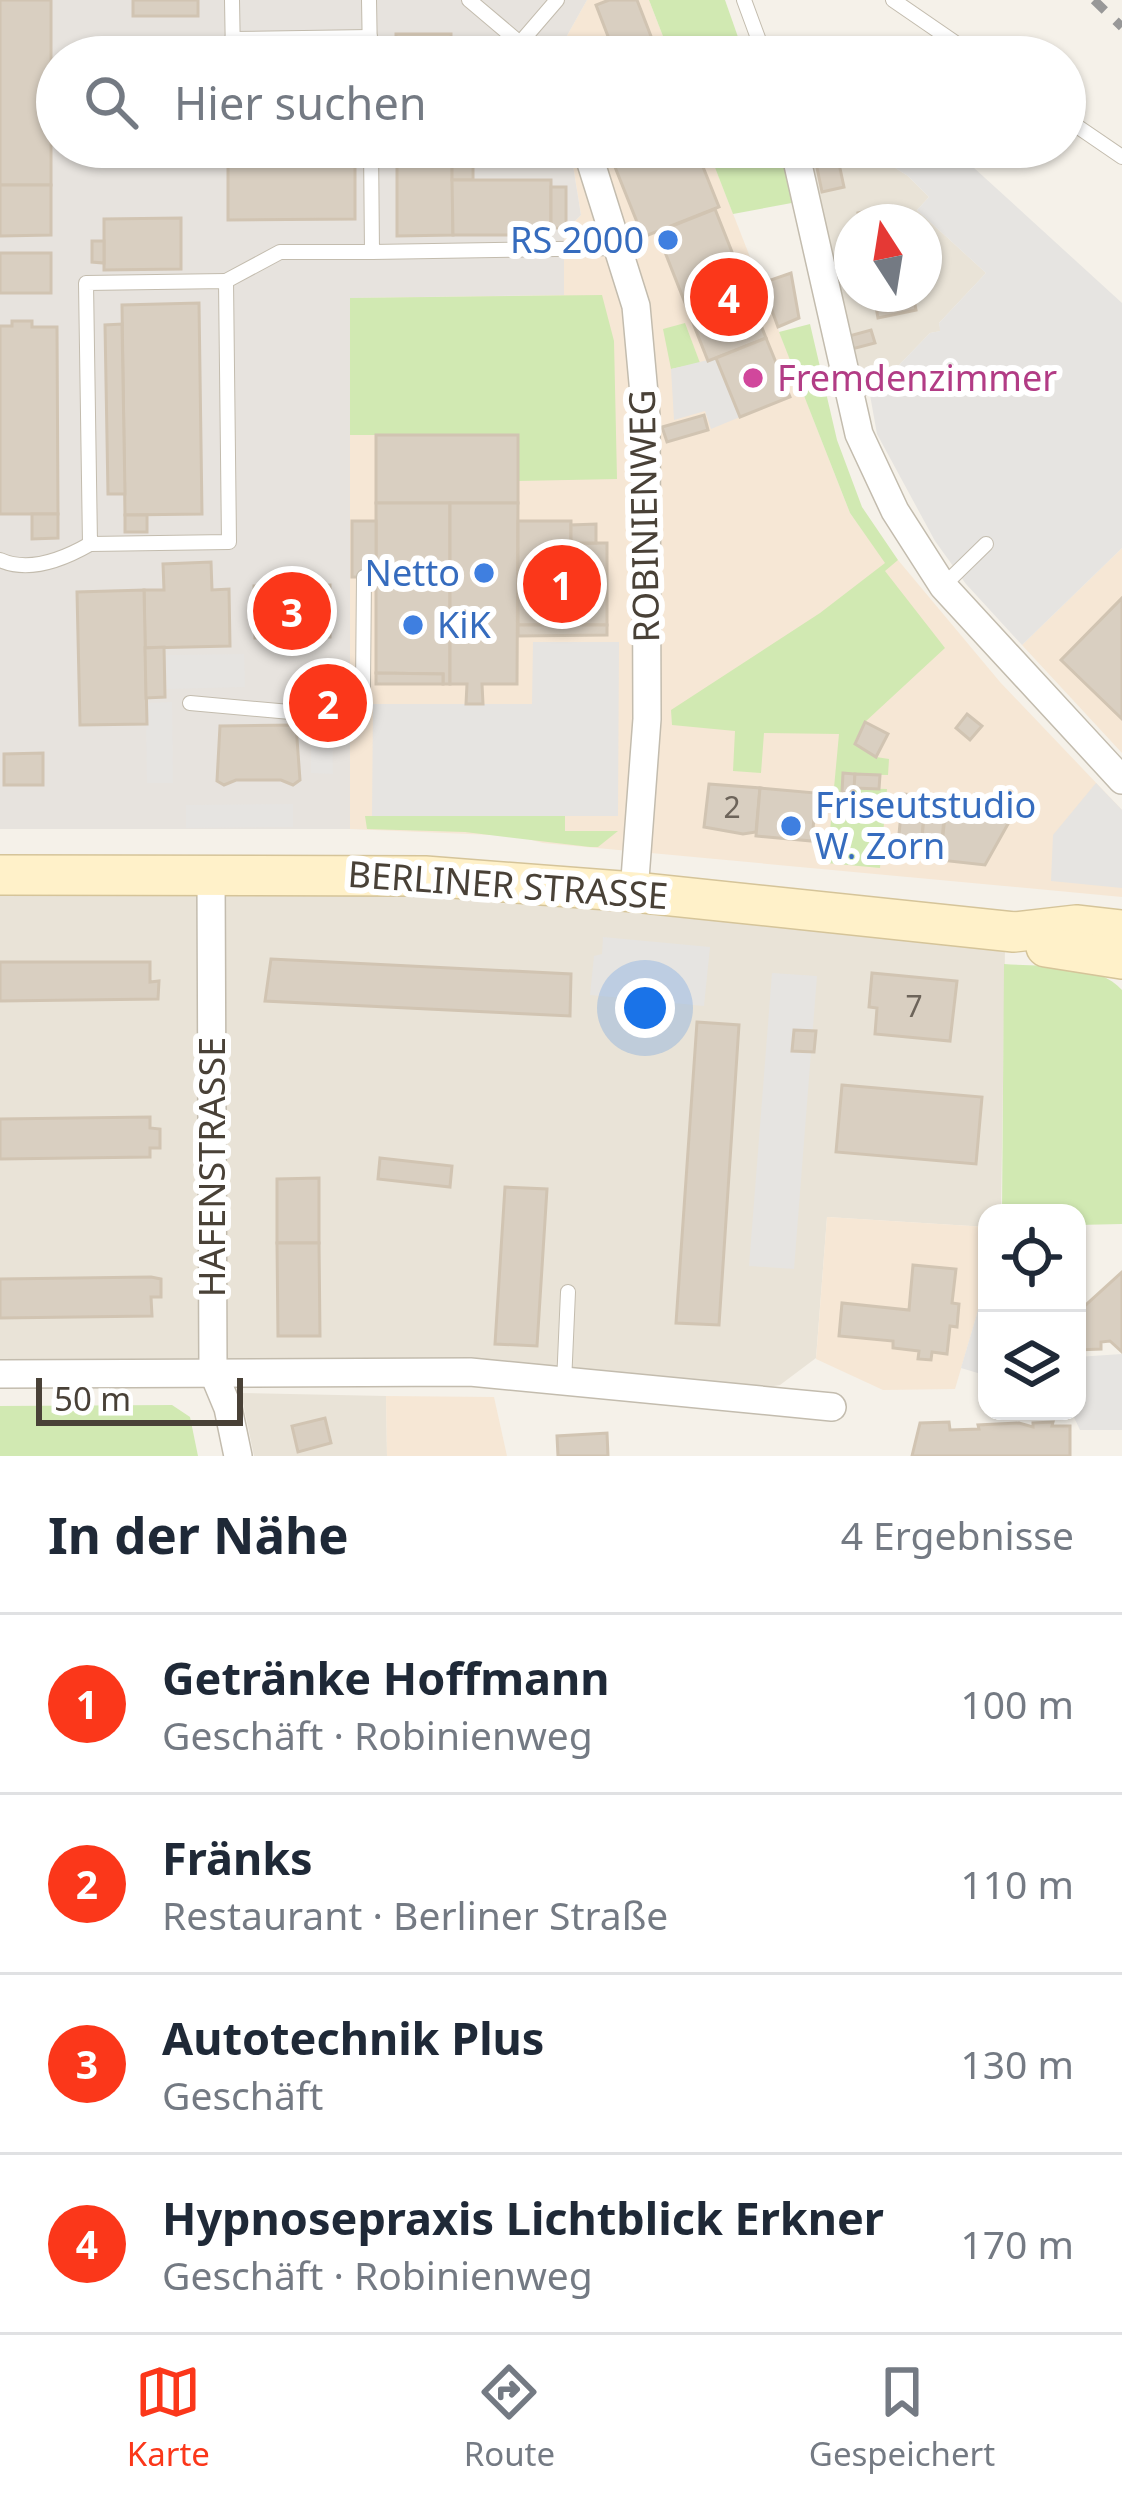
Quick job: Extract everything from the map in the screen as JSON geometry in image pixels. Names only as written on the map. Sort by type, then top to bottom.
[{"type":"main road","name":"BERLINER STRASSE","points":[[0,875],[425,876],[634,892],[1013,932],[1076,926],[1122,930]]},
{"type":"main road","name":"BERLINER STRASSE","points":[[1013,932],[1043,946],[1122,959]]},
{"type":"street","name":"ROBINIENWEG","points":[[593,168],[636,306],[646,416],[647,718],[634,892]]},
{"type":"street","points":[[799,168],[859,434],[895,511],[943,586],[1122,780]]},
{"type":"street","name":"HAFENSTRASSE","points":[[211,874],[214,1372],[238,1456]]},
{"type":"street","points":[[0,1374],[470,1372],[832,1407]]},
{"type":"lane","points":[[232,0],[232,36]]},
{"type":"lane","points":[[369,0],[370,36]]},
{"type":"lane","points":[[469,0],[512,36]]},
{"type":"lane","points":[[526,36],[556,0]]},
{"type":"lane","points":[[744,0],[757,36]]},
{"type":"lane","points":[[893,0],[945,36]]},
{"type":"lane","points":[[1086,133],[1122,158]]},
{"type":"lane","points":[[371,168],[372,252]]},
{"type":"lane","points":[[90,544],[86,283],[226,281],[280,252],[620,248]]},
{"type":"lane","points":[[0,560],[33,565],[55,561],[90,544],[229,542],[226,281]]},
{"type":"lane","points":[[943,586],[986,544]]},
{"type":"lane","points":[[190,703],[357,718],[364,577]]},
{"type":"lane","points":[[564,1383],[568,1292]]},
{"type":"shaded area","points":[[0,0],[587,0],[567,36],[36,36],[36,168],[573,168],[581,215],[564,232],[564,295],[350,298],[350,829],[0,829]]},
{"type":"shaded area","points":[[587,0],[649,0],[663,36],[567,36]]},
{"type":"shaded area","points":[[573,168],[715,168],[850,513],[885,562],[898,560],[1000,682],[1122,810],[1122,897],[543,843],[517,836],[350,829],[350,298],[563,295],[564,232],[581,215]]},
{"type":"shaded area","points":[[806,168],[895,168],[929,197],[923,204],[834,204],[834,294]]},
{"type":"shaded area","points":[[895,168],[974,168],[1122,303],[1122,548],[1022,645],[966,584],[935,541],[877,434],[870,395],[930,333],[940,331],[939,323],[986,273],[942,233],[942,204],[923,204],[929,197]]},
{"type":"shaded area","points":[[942,233],[986,273],[939,323],[941,331],[930,333],[870,395],[857,399],[838,312],[942,312]]},
{"type":"shaded area","points":[[716,358],[740,417],[711,429],[705,411],[674,420],[671,369]]},
{"type":"shaded area","points":[[1122,548],[1122,753],[1022,645]]},
{"type":"shaded area","points":[[533,642],[619,642],[618,816],[372,816],[373,704],[532,704]]},
{"type":"shaded area","points":[[244,654],[245,687],[167,689],[166,655]]},
{"type":"shaded area","points":[[172,702],[173,783],[147,783],[146,703]]},
{"type":"shaded area","points":[[332,725],[333,774],[311,773],[311,726]]},
{"type":"shaded area","points":[[1096,783],[1122,810],[1122,888],[1051,881],[1053,835]]},
{"type":"shaded area","points":[[293,804],[293,827],[186,828],[186,805]]},
{"type":"shaded area","points":[[0,889],[340,891],[1005,948],[1001,1204],[978,1204],[978,1226],[827,1217],[816,1358],[780,1385],[756,1389],[457,1359],[0,1360]]},
{"type":"shaded area","points":[[603,937],[710,947],[704,1006],[590,995],[594,956],[602,954]]},
{"type":"shaded area","points":[[772,973],[817,976],[794,1269],[749,1266]]},
{"type":"shaded area","points":[[827,1217],[978,1226],[978,1311],[955,1389],[883,1390],[816,1359]]},
{"type":"shaded area","points":[[978,1310],[978,1373],[961,1368]]},
{"type":"shaded area","points":[[1122,1354],[1122,1430],[1080,1430],[1075,1420],[1086,1420],[1086,1356]]},
{"type":"shaded area","points":[[241,1393],[386,1396],[387,1456],[254,1456]]},
{"type":"shaded area","points":[[386,1396],[494,1397],[507,1456],[387,1456]]},
{"type":"green space","points":[[649,0],[725,0],[738,36],[663,36]]},
{"type":"green space","points":[[715,168],[785,168],[797,202],[733,214]]},
{"type":"green space","points":[[602,295],[614,341],[617,479],[518,481],[517,435],[350,435],[350,298]]},
{"type":"green space","points":[[685,323],[700,363],[671,369],[663,329]]},
{"type":"green space","points":[[810,324],[837,440],[862,507],[898,560],[885,571],[945,648],[865,722],[854,743],[889,759],[888,775],[843,774],[842,792],[887,789],[880,868],[827,863],[839,734],[764,733],[761,773],[733,771],[735,731],[672,725],[671,710],[820,613],[885,563],[850,513],[779,332]]},
{"type":"green space","points":[[365,816],[565,816],[565,831],[618,831],[598,847],[590,847],[465,832],[367,829]]},
{"type":"green space","points":[[1004,964],[1098,974],[1122,990],[1122,1224],[1086,1225],[1086,1204],[1002,1204]]},
{"type":"green space","points":[[172,1405],[190,1417],[198,1456],[0,1456],[0,1406]]},
{"type":"building","points":[[0,0],[51,0],[51,36],[36,36],[36,168],[51,168],[51,185],[0,185]]},
{"type":"building","points":[[133,0],[198,0],[198,16],[133,16]]},
{"type":"building","points":[[637,0],[651,36],[608,36],[596,5]]},
{"type":"building","points":[[396,34],[451,34],[451,36]]},
{"type":"building","points":[[228,168],[355,168],[355,219],[228,220]]},
{"type":"building","points":[[397,168],[452,168],[453,235],[397,236]]},
{"type":"building","points":[[452,168],[473,168],[473,180],[452,180]]},
{"type":"building","points":[[615,168],[703,168],[719,207],[643,237]]},
{"type":"building","points":[[817,168],[840,168],[844,187],[822,192]]},
{"type":"building","points":[[452,180],[551,180],[551,235],[453,235]]},
{"type":"building","points":[[0,185],[51,185],[51,235],[0,236]]},
{"type":"building","points":[[551,187],[566,187],[566,228],[551,228]]},
{"type":"building","points":[[715,209],[766,338],[708,361],[657,232]]},
{"type":"building","points":[[181,218],[181,269],[104,270],[104,219]]},
{"type":"building","points":[[92,241],[104,241],[104,263],[92,262]]},
{"type":"building","points":[[0,253],[51,253],[51,293],[0,293]]},
{"type":"building","points":[[791,273],[799,318],[778,327],[762,283]]},
{"type":"building","points":[[199,303],[202,514],[125,515],[122,305]]},
{"type":"building","points":[[12,321],[57,327],[58,514],[0,514],[0,326],[12,326]]},
{"type":"building","points":[[122,324],[125,494],[108,494],[105,325]]},
{"type":"building","points":[[871,330],[875,343],[852,349],[849,336]]},
{"type":"building","name":"Fremdenzimmer","points":[[766,338],[790,397],[740,417],[716,358]]},
{"type":"building","points":[[704,415],[708,430],[667,442],[662,427]]},
{"type":"building","points":[[376,435],[518,435],[518,503],[376,503]]},
{"type":"building","name":"KiK","points":[[376,503],[450,503],[450,684],[443,684],[443,674],[376,673]]},
{"type":"building","name":"Netto","points":[[450,503],[518,503],[517,684],[482,684],[483,704],[466,704],[467,684],[450,684]]},
{"type":"building","points":[[32,514],[58,514],[58,538],[32,539]]},
{"type":"building","points":[[125,515],[147,515],[147,532],[125,532]]},
{"type":"building","points":[[352,521],[376,521],[376,577],[352,577]]},
{"type":"building","points":[[518,521],[571,521],[571,543],[607,543],[607,625],[518,625]]},
{"type":"building","points":[[596,524],[596,543],[571,543],[571,525]]},
{"type":"building","points":[[211,562],[212,590],[229,589],[230,646],[145,648],[144,590],[164,590],[163,564]]},
{"type":"building","points":[[330,585],[330,637],[255,638],[254,586]]},
{"type":"building","points":[[144,590],[147,724],[80,725],[77,592]]},
{"type":"building","points":[[1122,598],[1122,719],[1061,660]]},
{"type":"building","points":[[518,625],[607,625],[607,635],[518,636]]},
{"type":"building","points":[[164,647],[165,697],[146,698],[145,648]]},
{"type":"building","points":[[376,673],[443,674],[443,684],[376,684]]},
{"type":"building","points":[[967,714],[982,726],[970,740],[956,728]]},
{"type":"building","points":[[865,722],[888,734],[876,757],[855,744]]},
{"type":"building","points":[[296,725],[300,780],[293,785],[281,780],[236,780],[224,785],[217,781],[220,726]]},
{"type":"building","points":[[43,753],[43,785],[4,785],[4,754]]},
{"type":"building","points":[[843,773],[855,774],[854,794],[842,792]]},
{"type":"building","points":[[855,774],[880,775],[879,789],[854,788]]},
{"type":"building","points":[[709,784],[760,788],[756,832],[704,827]]},
{"type":"building","points":[[760,788],[816,793],[812,841],[756,836]]},
{"type":"building","points":[[903,794],[926,796],[920,858],[897,854]]},
{"type":"building","points":[[975,794],[1013,815],[985,865],[940,860],[945,817],[961,818]]},
{"type":"building","points":[[924,817],[944,819],[942,840],[922,838]]},
{"type":"building","points":[[922,838],[942,840],[940,860],[920,858]]},
{"type":"building","points":[[271,959],[571,974],[570,1016],[265,1001]]},
{"type":"building","points":[[0,962],[150,962],[150,982],[159,981],[158,999],[0,1001]]},
{"type":"building","points":[[872,973],[957,981],[950,1041],[875,1034],[877,1008],[869,1007]]},
{"type":"building","points":[[697,1022],[739,1025],[719,1325],[676,1323]]},
{"type":"building","points":[[794,1030],[816,1031],[814,1052],[792,1051]]},
{"type":"building","points":[[842,1085],[982,1097],[976,1164],[836,1152]]},
{"type":"building","points":[[150,1117],[150,1128],[160,1129],[160,1148],[150,1148],[150,1157],[0,1159],[0,1119]]},
{"type":"building","points":[[380,1158],[452,1166],[450,1187],[378,1179]]},
{"type":"building","points":[[319,1178],[319,1243],[277,1243],[277,1179]]},
{"type":"building","points":[[505,1187],[547,1189],[537,1346],[495,1344]]},
{"type":"building","points":[[277,1243],[319,1243],[320,1336],[278,1336]]},
{"type":"building","points":[[913,1265],[956,1269],[952,1303],[959,1304],[957,1327],[950,1326],[947,1354],[932,1352],[931,1360],[918,1359],[919,1351],[893,1348],[893,1341],[839,1336],[842,1303],[909,1310]]},
{"type":"building","points":[[1122,1272],[1122,1352],[1110,1341],[1101,1342],[1101,1349],[1086,1350],[1086,1305]]},
{"type":"building","points":[[0,1279],[161,1279],[161,1297],[151,1297],[152,1316],[0,1318]]},
{"type":"building","points":[[325,1418],[331,1443],[298,1452],[292,1426]]},
{"type":"building","points":[[949,1422],[950,1430],[1019,1423],[1070,1426],[1070,1456],[912,1456],[920,1423]]},
{"type":"building","points":[[607,1433],[608,1456],[558,1456],[557,1436]]},
{"type":"railway","points":[[1094,0],[1122,27]]},
{"type":"place","name":"RS 2000","points":[[668,240]]},
{"type":"place","name":"Hypnosepraxis Lichtblick Erkner","points":[[729,297]]},
{"type":"place","name":"Fremdenzimmer","points":[[753,378]]},
{"type":"place","name":"Netto","points":[[484,573]]},
{"type":"place","name":"Getränke Hoffmann","points":[[562,584]]},
{"type":"place","name":"Autotechnik Plus","points":[[292,611]]},
{"type":"place","name":"KiK","points":[[413,625]]},
{"type":"place","name":"Fränks","points":[[328,703]]},
{"type":"place","name":"Friseutstudio W. Zorn","points":[[791,826]]}]
